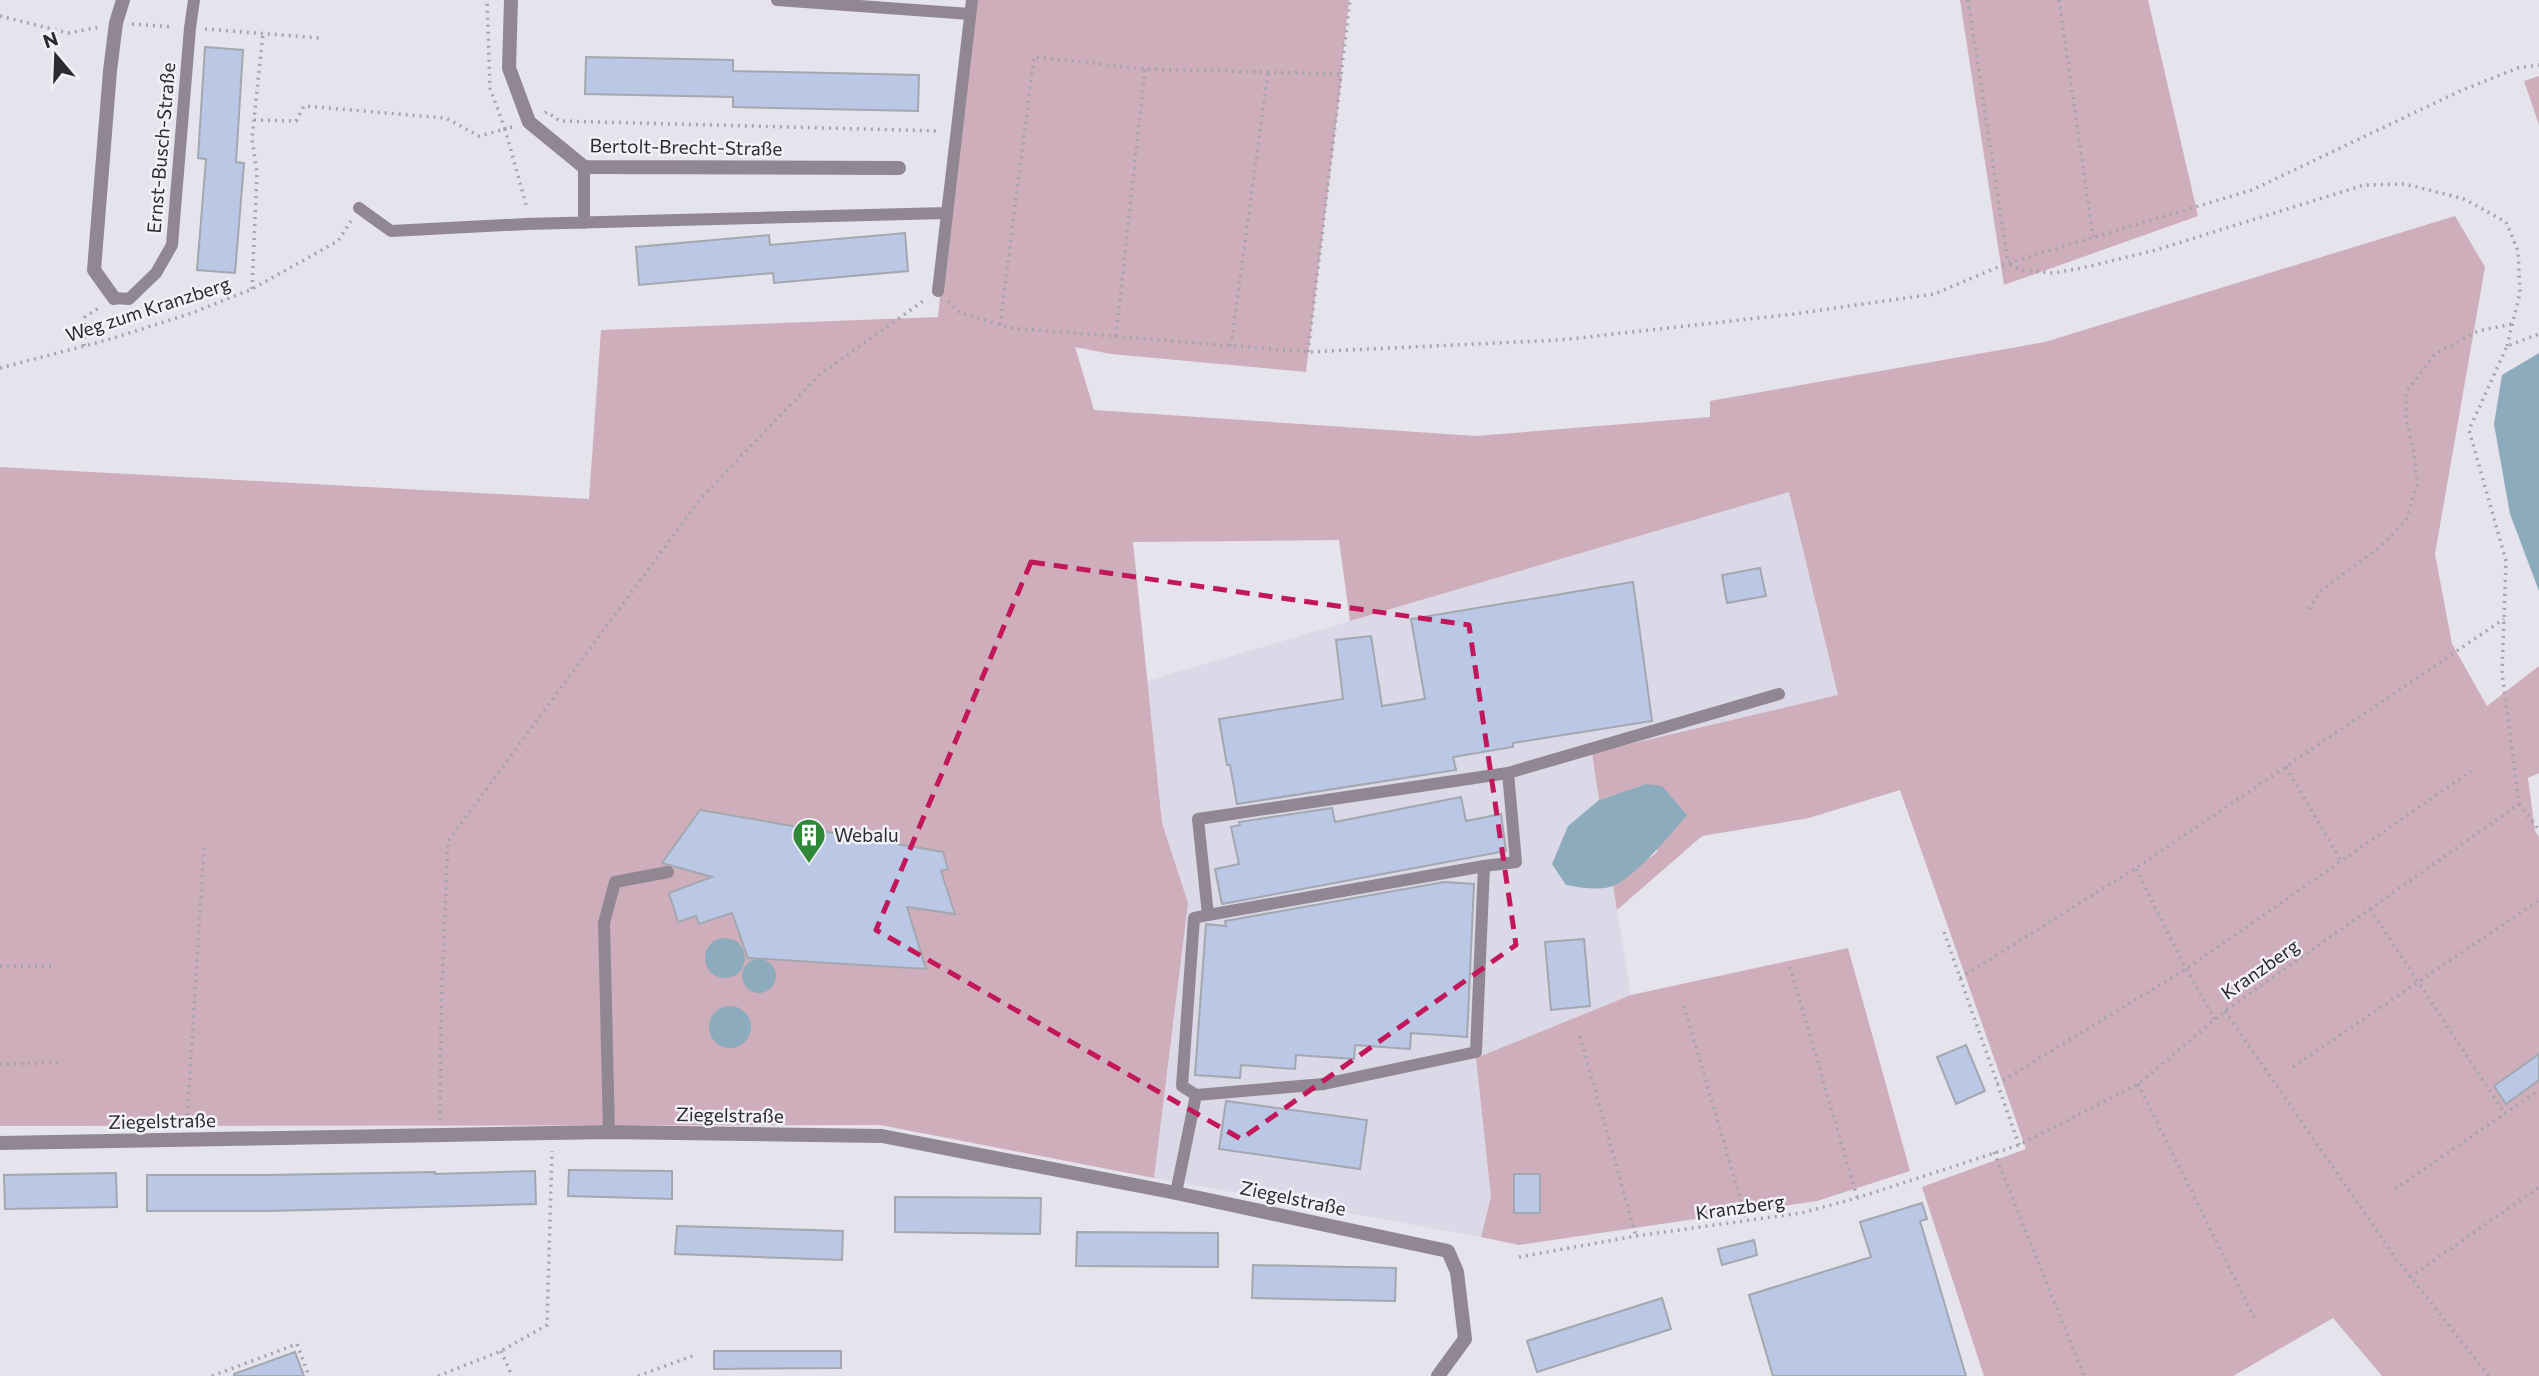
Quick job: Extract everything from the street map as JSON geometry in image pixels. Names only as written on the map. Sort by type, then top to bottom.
[{"type":"street","points":[[114,298],[94,270],[110,71],[116,23],[123,0]]},
{"type":"street","points":[[511,0],[509,68],[528,122]]},
{"type":"street","name":"Bertolt-Brecht-Straße","points":[[528,122],[584,167],[899,168]]},
{"type":"street","name":"Ziegelstraße","points":[[0,1143],[609,1132],[882,1136],[1176,1193],[1448,1251],[1457,1272],[1465,1339],[1438,1376]]},
{"type":"lane","name":"Ernst-Busch-Straße","points":[[114,298],[129,299],[156,273],[172,245],[194,0]]},
{"type":"lane","points":[[777,0],[971,14]]},
{"type":"lane","points":[[938,290],[972,0]]},
{"type":"lane","points":[[584,167],[584,223]]},
{"type":"lane","points":[[359,208],[391,232],[526,224],[946,213]]},
{"type":"lane","points":[[1208,915],[1198,819],[1508,772],[1779,694]]},
{"type":"lane","points":[[1484,866],[1476,1052],[1324,1084],[1196,1095],[1182,1086],[1194,918],[1484,866],[1516,862],[1508,772]]},
{"type":"lane","points":[[609,1132],[604,923],[615,883],[668,872]]},
{"type":"lane","points":[[1176,1193],[1196,1095]]},
{"type":"path","points":[[1308,352],[1350,0]]},
{"type":"path","points":[[1968,0],[2008,263]]},
{"type":"path","points":[[2059,0],[2094,238]]},
{"type":"path","points":[[0,16],[68,33],[116,23],[320,38]]},
{"type":"path","points":[[252,289],[257,173],[252,139],[263,32]]},
{"type":"path","points":[[1000,325],[1034,57],[1146,69],[1341,74]]},
{"type":"path","points":[[440,1135],[441,1010],[448,841],[701,498],[819,375],[938,290],[960,313],[1012,328],[1308,352],[1560,340],[1794,314],[1934,294],[2008,263],[2252,190],[2460,91],[2518,68],[2539,65]]},
{"type":"path","points":[[1116,336],[1146,69]]},
{"type":"path","points":[[1231,346],[1268,72]]},
{"type":"path","points":[[254,120],[296,121],[304,106],[446,118],[479,136],[528,122],[547,112],[560,121],[958,132]]},
{"type":"path","points":[[505,129],[527,209],[526,224]]},
{"type":"path","points":[[2008,263],[2021,270],[2053,273],[2082,268],[2156,250],[2364,185],[2405,184],[2464,199],[2505,222],[2518,251],[2520,293],[2507,346],[2469,430],[2507,561],[2502,673],[2519,804],[2539,830]]},
{"type":"path","name":"Weg zum Kranzberg","points":[[0,368],[85,347],[192,313],[252,289],[338,241],[359,208]]},
{"type":"path","points":[[85,347],[85,317],[114,298]]},
{"type":"path","points":[[2309,609],[2322,590],[2381,546],[2406,520],[2417,485],[2414,453],[2406,419],[2406,392],[2435,354],[2478,331],[2512,324]]},
{"type":"path","points":[[2507,346],[2539,334]]},
{"type":"path","points":[[1960,978],[2136,868],[2504,619]]},
{"type":"path","points":[[2286,767],[2341,861]]},
{"type":"path","points":[[1997,1084],[2186,969],[2471,771]]},
{"type":"path","name":"Kranzberg","points":[[1520,1257],[1636,1236],[1801,1213],[1857,1198],[2019,1145],[2138,1084],[2225,1011],[2519,804]]},
{"type":"path","points":[[186,1140],[204,848]]},
{"type":"path","points":[[2136,868],[2186,969],[2215,1019]]},
{"type":"path","points":[[2293,1067],[2539,900]]},
{"type":"path","points":[[2370,909],[2505,1114]]},
{"type":"path","points":[[1944,932],[2019,1145]]},
{"type":"path","points":[[0,966],[56,966]]},
{"type":"path","points":[[1790,967],[1857,1198]]},
{"type":"path","points":[[1684,1006],[1747,1221]]},
{"type":"path","points":[[2225,1011],[2410,1277],[2489,1376]]},
{"type":"path","points":[[1580,1037],[1636,1236]]},
{"type":"path","points":[[0,1064],[60,1063]]},
{"type":"path","points":[[2138,1084],[2255,1319]]},
{"type":"path","points":[[2395,1189],[2539,1090]]},
{"type":"path","points":[[438,1376],[501,1351],[547,1325],[553,1133]]},
{"type":"path","points":[[1994,1152],[2084,1376]]},
{"type":"path","points":[[2410,1277],[2539,1187]]},
{"type":"path","points":[[212,1376],[297,1344],[309,1376]]},
{"type":"path","points":[[501,1351],[512,1376]]},
{"type":"path","points":[[638,1376],[695,1355]]},
{"type":"highlighted area","points":[[1031,562],[1469,625],[1516,945],[1241,1139],[876,930]]},
{"type":"shaded area","points":[[970,0],[1349,0],[1306,372],[1111,354],[1075,347],[1094,410],[1476,436],[1710,417],[1710,401],[2045,342],[2455,216],[2485,267],[2435,554],[2452,644],[2487,706],[2539,666],[2539,773],[2528,778],[2535,831],[2539,837],[2539,1376],[2382,1376],[2333,1318],[2233,1376],[1984,1376],[1922,1187],[2026,1149],[1900,790],[1809,818],[1702,836],[1617,910],[1613,886],[1657,852],[1646,784],[1599,800],[1592,753],[1838,695],[1789,492],[1350,621],[1339,540],[1133,542],[1162,823],[1188,903],[1154,1178],[880,1125],[0,1126],[0,467],[589,499],[601,330],[938,317]]},
{"type":"shaded area","points":[[1960,0],[2148,0],[2198,216],[2004,285]]},
{"type":"shaded area","points":[[2539,76],[2539,125],[2524,81]]},
{"type":"shaded area","points":[[1789,492],[1838,696],[1592,754],[1599,800],[1568,826],[1585,889],[1613,886],[1631,995],[1476,1058],[1491,1197],[1481,1237],[1154,1178],[1188,903],[1162,823],[1147,681]]},
{"type":"shaded area","points":[[1848,948],[1910,1171],[1817,1201],[1519,1245],[1481,1237],[1491,1197],[1476,1058],[1631,995]]},
{"type":"water","points":[[2539,353],[2539,591],[2510,514],[2494,424],[2502,375]]},
{"type":"water","points":[[1646,784],[1662,786],[1687,815],[1651,856],[1619,883],[1599,888],[1566,885],[1552,864],[1568,826],[1599,800]]},
{"type":"water","points":[[725,938],[739,944],[745,958],[739,972],[725,978],[711,972],[705,958],[711,944]]},
{"type":"water","points":[[759,959],[771,964],[776,976],[771,988],[759,993],[747,988],[742,976],[747,964]]},
{"type":"water","points":[[730,1006],[745,1012],[751,1027],[745,1042],[730,1048],[715,1042],[709,1027],[715,1012]]},
{"type":"building","points":[[205,47],[243,50],[236,162],[244,163],[235,273],[197,270],[206,159],[198,158]]},
{"type":"building","points":[[586,57],[733,60],[733,71],[919,75],[918,111],[733,107],[733,97],[585,94]]},
{"type":"building","points":[[905,233],[908,271],[774,283],[773,273],[639,285],[636,247],[769,235],[770,245]]},
{"type":"building","points":[[1760,568],[1766,596],[1727,603],[1722,575]]},
{"type":"building","points":[[1633,582],[1652,721],[1513,743],[1513,747],[1453,757],[1456,770],[1237,804],[1219,719],[1343,699],[1336,640],[1371,636],[1382,706],[1425,699],[1411,619]]},
{"type":"building","points":[[1461,797],[1466,821],[1501,814],[1506,851],[1222,904],[1215,869],[1239,864],[1231,827],[1240,825],[1239,822],[1332,808],[1335,822]]},
{"type":"building","points":[[700,810],[943,852],[948,869],[941,871],[955,914],[907,907],[926,969],[748,958],[732,913],[699,924],[696,916],[678,922],[669,893],[712,877],[662,863]]},
{"type":"building","points":[[1444,882],[1474,884],[1467,1037],[1411,1033],[1410,1049],[1355,1045],[1354,1059],[1296,1055],[1295,1069],[1241,1065],[1240,1078],[1195,1075],[1206,924],[1226,926],[1225,921]]},
{"type":"building","points":[[1584,939],[1590,1006],[1551,1010],[1545,942]]},
{"type":"building","points":[[1966,1045],[1985,1091],[1956,1104],[1937,1057]]},
{"type":"building","points":[[2539,1054],[2539,1080],[2506,1104],[2494,1086]]},
{"type":"building","points":[[1226,1101],[1367,1120],[1360,1169],[1219,1149]]},
{"type":"building","points":[[569,1170],[672,1171],[672,1199],[568,1196]]},
{"type":"building","points":[[535,1171],[536,1204],[269,1211],[147,1211],[147,1175]]},
{"type":"building","points":[[116,1173],[117,1207],[5,1209],[4,1175]]},
{"type":"building","points":[[1514,1174],[1540,1174],[1540,1213],[1514,1213]]},
{"type":"building","points":[[895,1197],[1041,1198],[1040,1234],[895,1232]]},
{"type":"building","points":[[1922,1203],[1927,1219],[1920,1221],[1966,1376],[1773,1376],[1749,1295],[1871,1257],[1860,1222]]},
{"type":"building","points":[[677,1226],[843,1231],[842,1260],[675,1254]]},
{"type":"building","points":[[1077,1232],[1218,1233],[1218,1267],[1076,1266]]},
{"type":"building","points":[[1754,1240],[1757,1255],[1722,1265],[1718,1249]]},
{"type":"building","points":[[1253,1265],[1396,1268],[1395,1301],[1252,1298]]},
{"type":"building","points":[[1662,1298],[1671,1329],[1537,1372],[1527,1341]]},
{"type":"building","points":[[714,1351],[841,1351],[841,1368],[714,1369]]},
{"type":"building","points":[[295,1352],[304,1376],[234,1376],[234,1374]]},
{"type":"place","name":"Webalu","points":[[809,865]]}]
